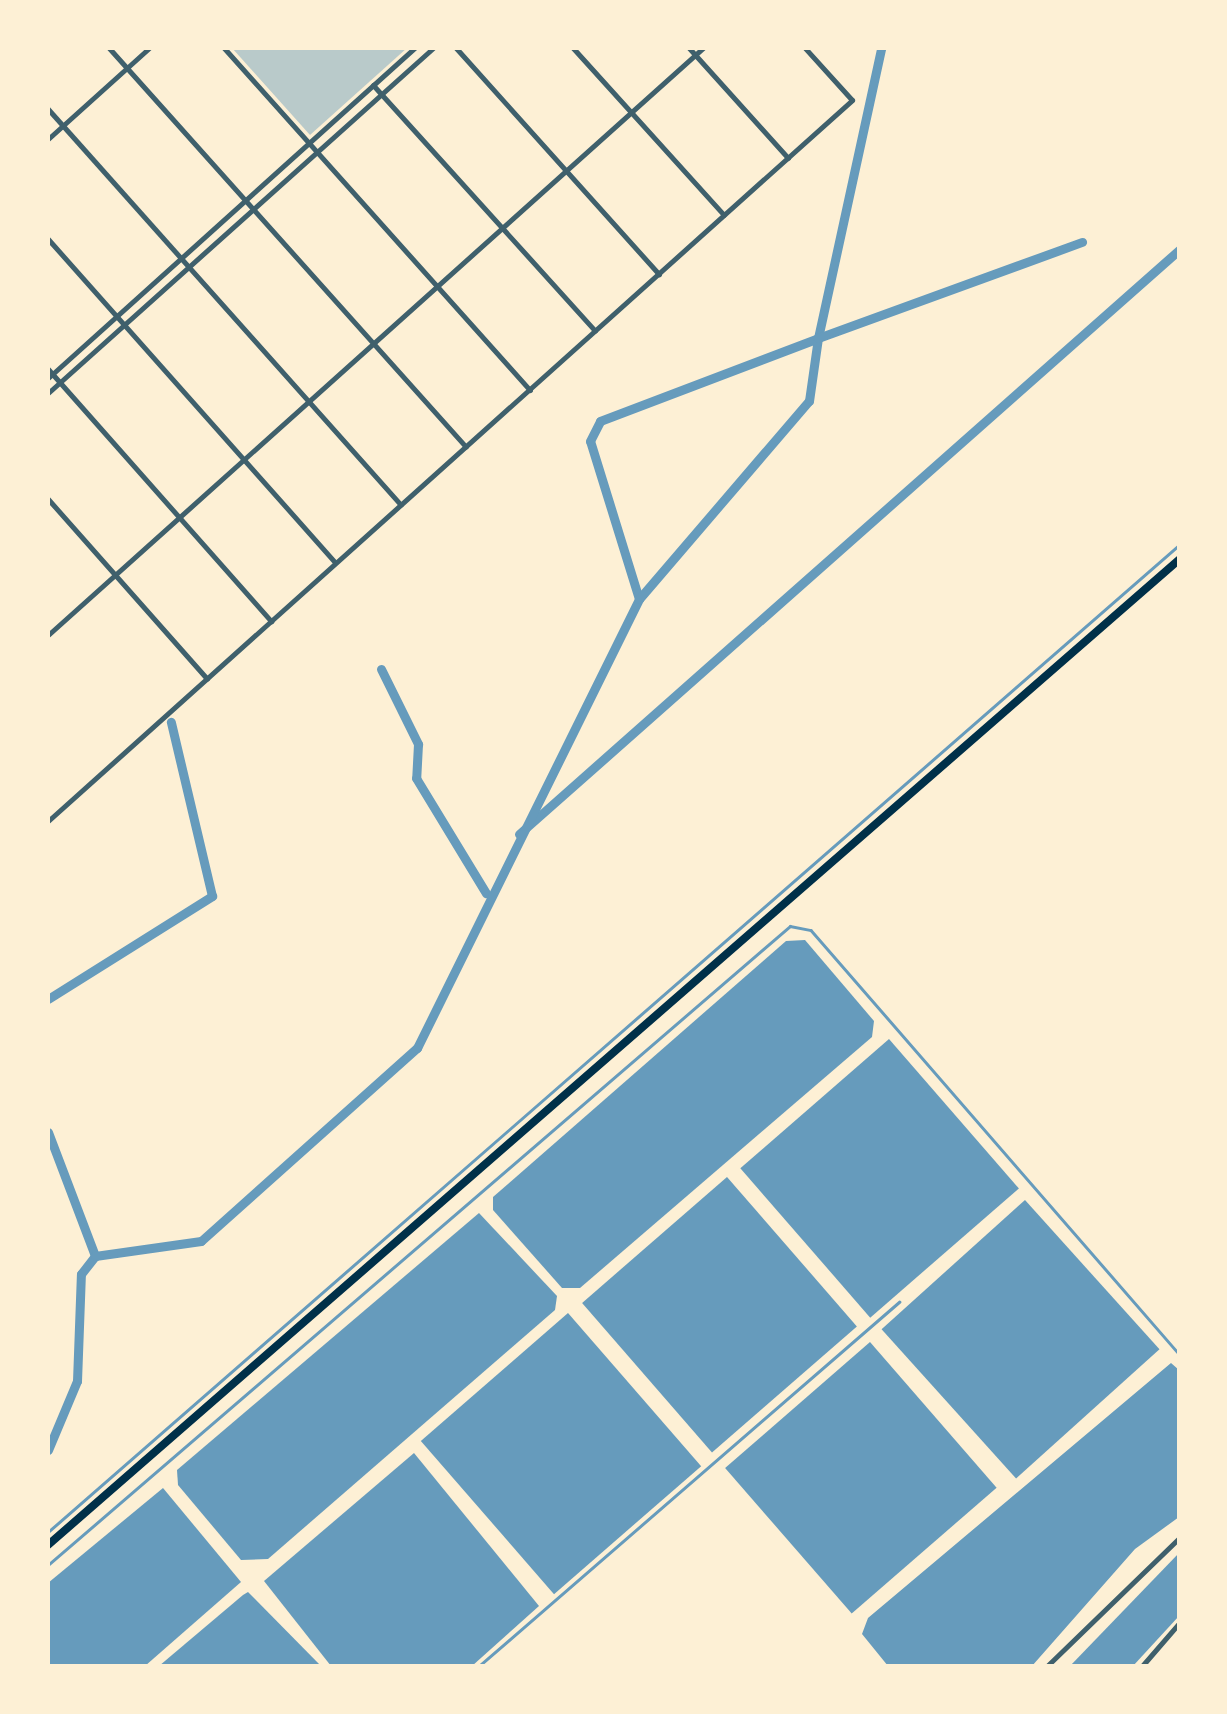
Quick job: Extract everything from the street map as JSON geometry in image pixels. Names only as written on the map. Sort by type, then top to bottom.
[{"type":"main road","points":[[48,1545],[1180,559]]},
{"type":"street","points":[[108,48],[466,446]]},
{"type":"street","points":[[48,139],[149,48]]},
{"type":"street","points":[[224,48],[530,390]]},
{"type":"street","points":[[271,621],[49,374],[415,48]]},
{"type":"street","points":[[48,393],[433,48]]},
{"type":"street","points":[[456,48],[659,274]]},
{"type":"street","points":[[573,48],[724,215]]},
{"type":"street","points":[[688,48],[788,158]]},
{"type":"street","points":[[49,630],[703,48]]},
{"type":"street","points":[[48,822],[852,100],[805,48]]},
{"type":"street","points":[[374,85],[595,331]]},
{"type":"street","points":[[48,109],[401,505]]},
{"type":"street","points":[[48,240],[336,562]]},
{"type":"street","points":[[48,500],[207,679]]},
{"type":"street","points":[[1047,1666],[1180,1536]]},
{"type":"street","points":[[1142,1666],[1180,1622]]},
{"type":"shaded area","points":[[232,48],[407,48],[310,135]]},
{"type":"water","points":[[805,940],[874,1021],[872,1037],[580,1288],[562,1288],[493,1210],[493,1197],[786,941]]},
{"type":"water","points":[[889,1039],[1019,1188],[870,1318],[740,1168]]},
{"type":"water","points":[[727,1177],[857,1326],[712,1452],[582,1303]]},
{"type":"water","points":[[1025,1200],[1159,1349],[1016,1479],[882,1329]]},
{"type":"water","points":[[479,1213],[557,1296],[555,1310],[268,1559],[241,1560],[178,1485],[177,1470]]},
{"type":"water","points":[[568,1313],[701,1466],[554,1594],[421,1441]]},
{"type":"water","points":[[870,1342],[997,1488],[852,1614],[725,1468]]},
{"type":"water","points":[[1171,1363],[1179,1370],[1179,1517],[1135,1549],[1032,1666],[888,1666],[862,1634],[868,1618]]},
{"type":"water","points":[[414,1453],[539,1606],[472,1666],[331,1666],[264,1581]]},
{"type":"water","points":[[163,1488],[241,1582],[145,1666],[48,1666],[48,1583]]},
{"type":"water","points":[[1179,1553],[1179,1616],[1133,1666],[1070,1666]]},
{"type":"water","points":[[248,1592],[321,1666],[159,1666],[243,1595]]},
{"type":"waterway","points":[[639,599],[590,441],[600,421],[818,338],[881,48]]},
{"type":"waterway","points":[[48,1450],[77,1381],[81,1274],[95,1256],[201,1241],[417,1048],[639,599],[809,401],[818,338],[1082,242]]},
{"type":"waterway","points":[[519,834],[1180,249]]},
{"type":"waterway","points":[[48,1532],[1180,544]]},
{"type":"waterway","points":[[381,669],[418,744],[416,778],[486,893]]},
{"type":"waterway","points":[[48,999],[212,896],[171,722]]},
{"type":"waterway","points":[[48,1565],[790,926],[811,930],[1180,1355]]},
{"type":"waterway","points":[[48,1132],[95,1256]]},
{"type":"waterway","points":[[479,1666],[899,1302]]}]
